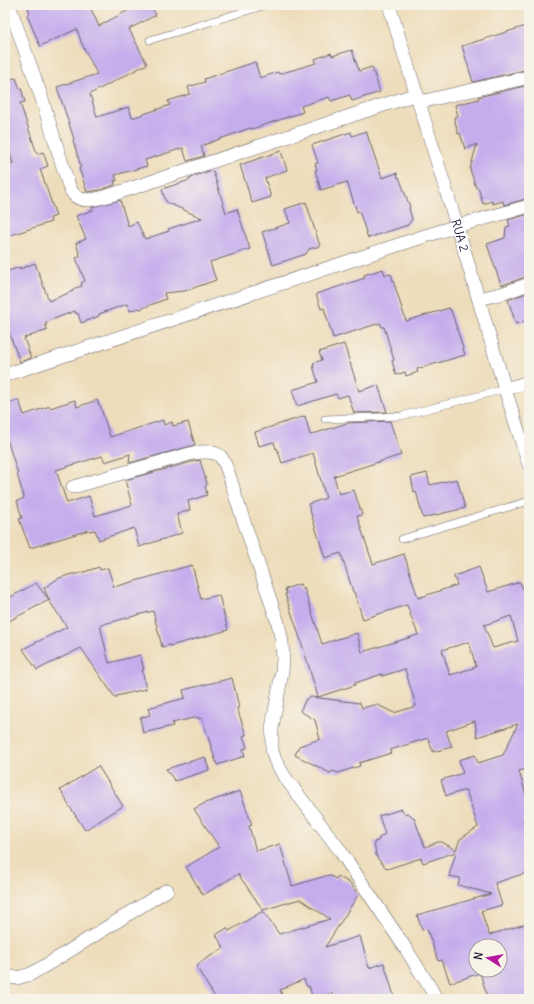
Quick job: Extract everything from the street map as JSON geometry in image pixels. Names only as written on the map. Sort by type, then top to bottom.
[{"type":"street","points":[[9,5],[41,96],[68,183],[74,194],[78,198],[82,199],[90,200],[111,195],[418,98],[529,77]]},
{"type":"street","name":"RUA 2","points":[[389,5],[529,465]]},
{"type":"street","points":[[5,375],[457,226],[529,206]]},
{"type":"street","points":[[479,299],[504,293],[529,284]]},
{"type":"street","points":[[505,389],[529,382]]},
{"type":"street","points":[[74,487],[193,453],[213,452],[220,456],[233,487],[278,623],[282,642],[282,672],[272,728],[272,750],[275,760],[284,776],[339,849],[406,949],[436,999]]},
{"type":"street","points":[[5,976],[17,978],[31,974],[167,890]]},
{"type":"lane","points":[[150,40],[266,5]]},
{"type":"lane","points":[[325,419],[384,418],[401,416],[505,389]]},
{"type":"lane","points":[[402,539],[529,501]]},
{"type":"building","points":[[27,5],[89,5],[99,26],[138,5],[150,5],[156,15],[129,29],[147,64],[90,94],[97,117],[129,107],[132,118],[170,105],[168,101],[190,94],[188,87],[205,82],[204,79],[255,62],[260,78],[316,63],[315,59],[331,53],[332,56],[352,50],[359,71],[372,67],[380,92],[352,101],[350,95],[331,101],[329,97],[301,106],[303,112],[252,129],[250,128],[201,146],[204,156],[187,161],[183,148],[145,160],[147,166],[115,175],[117,181],[114,180],[115,185],[100,190],[87,192],[79,168],[81,167],[73,140],[74,139],[57,87],[97,74],[81,42],[77,29],[40,46],[27,15],[30,13]]},
{"type":"building","points":[[529,25],[529,69],[473,82],[462,46]]},
{"type":"building","points":[[16,78],[25,102],[20,103],[37,154],[43,152],[48,166],[40,169],[56,216],[50,218],[51,222],[5,237],[5,165],[13,163],[5,139],[5,80]]},
{"type":"building","points":[[529,85],[529,198],[504,205],[503,201],[493,204],[492,201],[483,204],[478,187],[476,188],[470,169],[477,144],[465,149],[460,133],[458,134],[454,117],[458,116],[455,105],[479,99],[478,97]]},
{"type":"building","points":[[366,131],[382,178],[397,173],[410,207],[412,219],[408,225],[368,238],[347,182],[321,190],[315,170],[317,170],[315,164],[318,163],[312,145],[351,132],[352,136]]},
{"type":"building","points":[[281,151],[287,170],[265,178],[271,197],[252,203],[240,165]]},
{"type":"building","points":[[209,171],[210,173],[213,171],[226,213],[237,209],[250,249],[210,262],[216,280],[185,291],[164,293],[166,299],[140,309],[130,311],[127,304],[99,314],[99,316],[81,323],[78,313],[76,314],[75,311],[46,322],[47,324],[45,325],[48,330],[24,338],[31,358],[20,362],[5,322],[5,272],[20,267],[20,269],[35,263],[49,301],[73,291],[72,289],[82,286],[81,283],[85,281],[76,258],[80,256],[76,243],[86,239],[76,216],[93,210],[92,207],[120,200],[128,226],[137,222],[145,239],[169,231],[168,229],[202,218],[166,202],[162,189],[190,180],[189,179],[192,177]]},
{"type":"building","points":[[306,202],[320,246],[309,249],[306,254],[273,265],[262,232],[290,223],[285,209]]},
{"type":"building","points":[[529,214],[529,276],[502,285],[487,244],[505,238],[506,227],[510,226],[508,220]]},
{"type":"building","points":[[383,269],[385,275],[391,274],[406,321],[449,308],[451,310],[465,355],[417,369],[418,372],[406,376],[405,372],[396,375],[392,361],[394,360],[384,327],[382,327],[380,323],[333,338],[324,308],[321,309],[316,294],[365,278],[364,275]]},
{"type":"building","points":[[529,292],[529,320],[516,324],[508,300]]},
{"type":"building","points":[[344,344],[359,391],[378,385],[387,412],[354,413],[348,395],[338,398],[336,394],[297,406],[292,390],[318,382],[313,363],[322,360],[319,352]]},
{"type":"building","points":[[19,400],[24,415],[50,406],[50,408],[75,400],[77,407],[97,400],[110,437],[163,420],[164,425],[172,422],[173,426],[188,422],[195,445],[129,463],[130,454],[105,462],[102,456],[56,470],[67,503],[89,496],[95,516],[132,505],[125,480],[200,460],[207,484],[205,487],[207,495],[188,501],[190,510],[177,514],[182,533],[139,547],[134,528],[99,540],[95,530],[89,530],[30,548],[19,519],[22,518],[17,501],[24,498],[5,433],[5,404]]},
{"type":"building","points":[[305,416],[310,435],[347,423],[390,421],[401,455],[334,476],[339,494],[354,490],[362,515],[357,516],[373,564],[404,554],[418,598],[457,585],[454,576],[479,567],[488,592],[520,582],[523,589],[529,587],[529,768],[519,771],[529,805],[529,818],[523,820],[529,839],[529,872],[495,883],[502,905],[481,911],[489,935],[529,923],[529,999],[488,999],[482,978],[508,978],[508,938],[468,938],[468,977],[450,983],[442,960],[438,961],[427,929],[422,930],[417,915],[491,894],[458,885],[460,878],[449,876],[456,852],[423,863],[421,858],[387,869],[376,855],[374,842],[378,841],[379,838],[385,834],[379,816],[402,809],[404,814],[408,813],[414,818],[425,847],[442,842],[456,850],[460,839],[478,827],[466,790],[446,796],[441,780],[463,773],[459,760],[475,755],[478,763],[503,755],[518,724],[477,737],[475,721],[446,731],[452,747],[433,752],[428,738],[390,750],[391,753],[359,763],[360,766],[338,773],[333,771],[330,773],[295,755],[299,746],[320,739],[315,720],[300,711],[306,699],[311,697],[360,703],[362,708],[378,705],[394,713],[416,706],[405,669],[382,676],[382,674],[355,683],[355,685],[318,697],[285,594],[287,594],[285,589],[300,584],[302,589],[304,588],[322,644],[357,633],[362,652],[418,635],[407,605],[363,619],[341,553],[325,558],[308,504],[326,498],[313,453],[282,463],[274,442],[259,446],[255,432]],"holes":[[[511,616],[518,641],[493,648],[484,625]],[[469,642],[476,667],[450,675],[442,650]]]},
{"type":"building","points":[[427,473],[430,485],[457,479],[465,508],[423,518],[416,491],[414,492],[411,477]]},
{"type":"building","points":[[192,565],[201,599],[219,595],[228,630],[162,647],[153,611],[100,625],[109,663],[140,655],[144,670],[142,670],[146,689],[116,696],[116,699],[81,648],[37,670],[23,649],[67,627],[50,602],[44,588],[59,578],[99,567],[100,570],[108,568],[114,587]]},
{"type":"building","points":[[36,583],[49,600],[5,623],[5,600]]},
{"type":"building","points":[[232,678],[239,707],[237,708],[246,735],[243,736],[247,748],[243,749],[245,756],[217,765],[202,718],[199,719],[198,717],[172,723],[173,726],[143,733],[140,718],[150,715],[148,708],[185,698],[183,690]]},
{"type":"building","points":[[205,757],[209,770],[175,781],[166,769]]},
{"type":"building","points":[[98,766],[123,806],[85,830],[60,790]]},
{"type":"building","points":[[240,791],[252,825],[249,826],[256,851],[280,844],[292,886],[329,875],[336,879],[338,876],[351,884],[358,895],[325,947],[360,936],[369,968],[384,963],[394,996],[384,999],[333,999],[332,993],[313,999],[309,986],[307,987],[304,979],[280,990],[284,999],[216,999],[197,968],[199,963],[224,948],[216,935],[227,928],[229,931],[263,911],[279,934],[330,919],[300,899],[263,910],[238,874],[203,895],[186,867],[219,847],[194,809],[205,803]]}]
